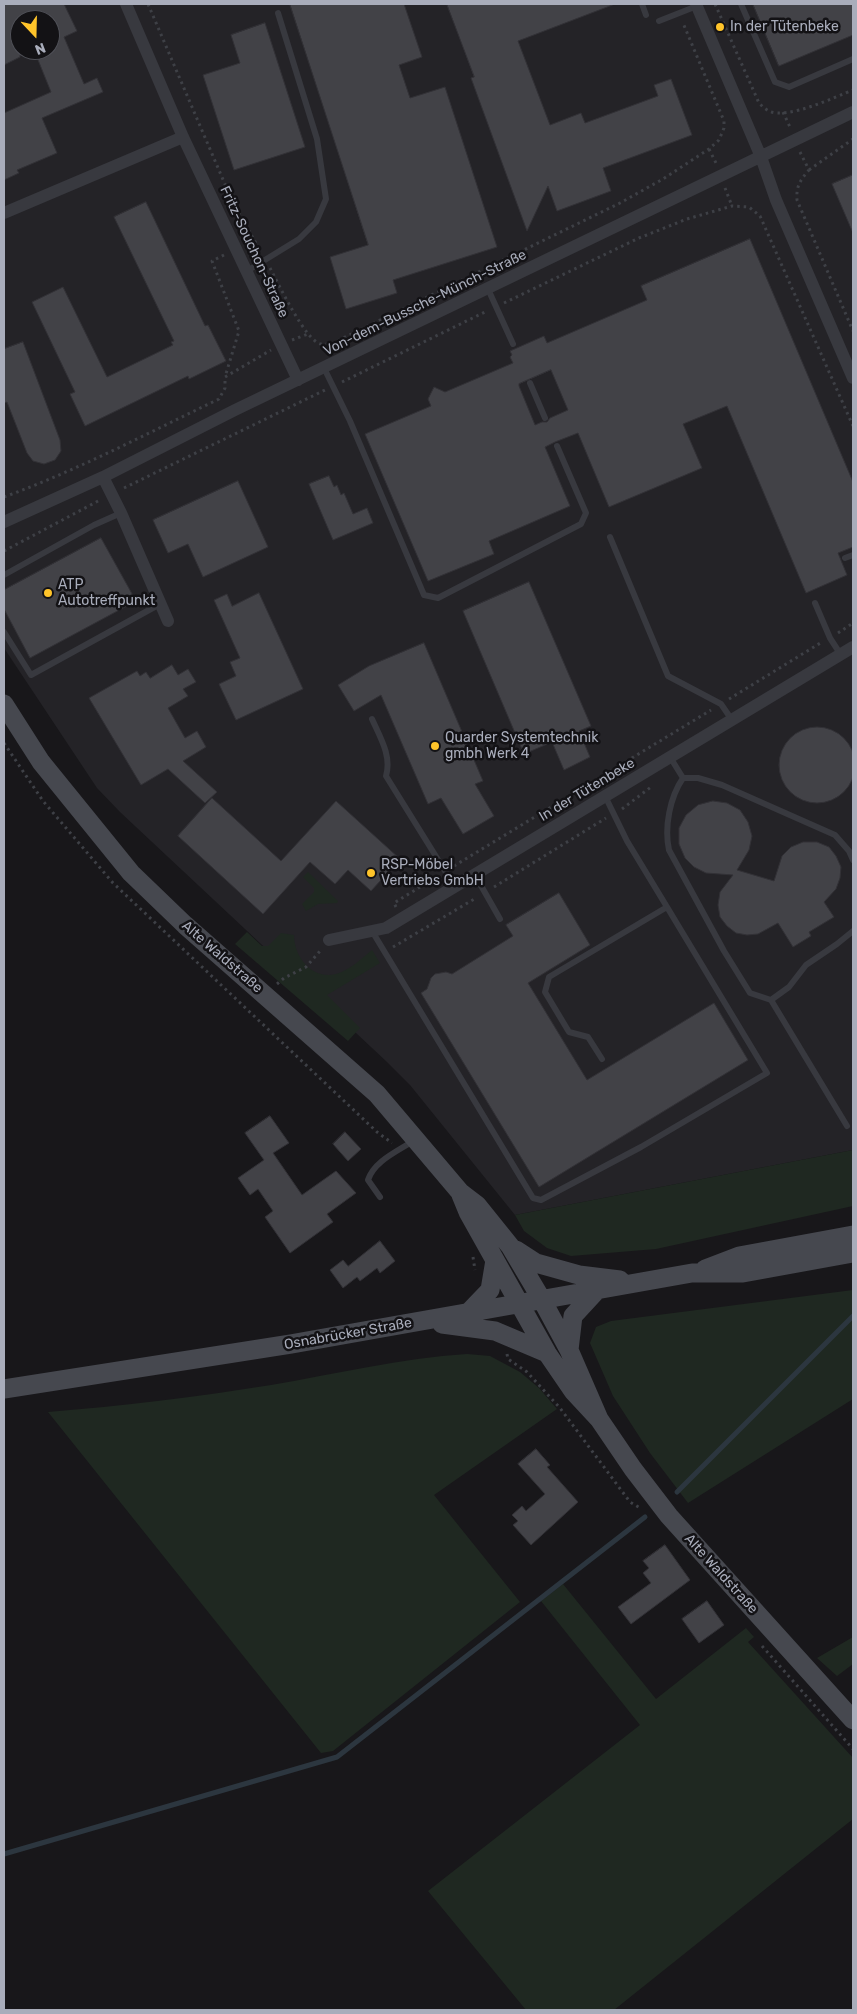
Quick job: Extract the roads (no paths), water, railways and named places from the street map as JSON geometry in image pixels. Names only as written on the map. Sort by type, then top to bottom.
[{"type":"street","name":"Fritz-Souchon-Straße","points":[[126,4],[183,137],[298,380]]},
{"type":"street","points":[[697,5],[761,157],[776,200],[853,378]]},
{"type":"street","name":"Von-dem-Bussche-Münch-Straße","points":[[4,522],[103,477],[298,380],[853,112]]},
{"type":"street","points":[[4,213],[183,137]]},
{"type":"street","points":[[103,477],[121,513],[168,621]]},
{"type":"street","name":"In der Tütenbeke","points":[[329,940],[386,928],[853,647]]},
{"type":"street","name":"Alte Waldstraße","points":[[4,704],[42,762],[131,873],[185,924],[377,1094],[460,1192],[478,1206],[510,1246],[542,1300],[569,1350],[599,1419],[655,1506],[702,1554],[853,1720]]},
{"type":"street","name":"Alte Waldstraße","points":[[460,1192],[468,1212],[547,1353],[573,1391],[599,1419]]},
{"type":"street","name":"Osnabrücker Straße","points":[[4,1389],[467,1314],[692,1273],[739,1256],[853,1235]]},
{"type":"street","points":[[510,1246],[544,1266],[579,1275],[641,1282]]},
{"type":"street","name":"Osnabrücker Straße","points":[[692,1273],[743,1273],[853,1253]]},
{"type":"street","points":[[467,1314],[490,1290],[494,1260]]},
{"type":"street","name":"Alte Waldstraße","points":[[569,1350],[572,1316],[597,1290]]},
{"type":"street","points":[[423,1321],[495,1331],[547,1353]]},
{"type":"lane","points":[[642,4],[646,15]]},
{"type":"lane","points":[[741,4],[775,82],[789,87],[853,59]]},
{"type":"lane","points":[[659,21],[697,5]]},
{"type":"lane","points":[[246,271],[299,239],[316,222],[326,199],[317,139],[278,13]]},
{"type":"lane","points":[[488,289],[513,344]]},
{"type":"lane","points":[[324,368],[350,421],[424,595],[438,598],[581,524],[586,513],[557,446]]},
{"type":"lane","points":[[530,384],[545,418]]},
{"type":"lane","points":[[4,575],[94,525],[121,513]]},
{"type":"lane","points":[[610,537],[668,676],[721,704],[732,720]]},
{"type":"lane","points":[[846,558],[853,555]]},
{"type":"lane","points":[[815,603],[830,638],[841,655]]},
{"type":"lane","points":[[4,632],[31,675],[160,604]]},
{"type":"lane","points":[[372,719],[387,754],[389,766],[386,776],[455,887]]},
{"type":"lane","points":[[670,757],[683,778]]},
{"type":"lane","points":[[683,778],[698,778],[722,785],[835,835],[849,851],[853,860]]},
{"type":"lane","points":[[683,778],[677,787],[670,814],[666,836],[668,850],[724,951],[750,993],[771,1000],[846,1126]]},
{"type":"lane","points":[[371,930],[533,1198],[541,1200],[641,1147],[767,1073],[627,841],[605,796]]},
{"type":"lane","points":[[475,875],[500,918]]},
{"type":"lane","points":[[602,1059],[588,1037],[569,1032],[545,992],[550,977],[667,907]]},
{"type":"lane","points":[[771,1000],[789,986],[806,965],[853,931]]},
{"type":"lane","points":[[380,1197],[368,1180],[370,1173],[390,1155],[416,1139]]},
{"type":"waterway","points":[[677,1492],[853,1316]]},
{"type":"waterway","points":[[4,1854],[337,1757],[645,1517]]},
{"type":"place","name":"In der Tütenbeke","points":[[720,27]]},
{"type":"place","name":"ATP Autotreffpunkt","points":[[48,593]]},
{"type":"place","name":"Quarder Systemtechnik gmbh Werk 4","points":[[435,746]]},
{"type":"place","name":"RSP-Möbel Vertriebs GmbH","points":[[371,873]]}]
